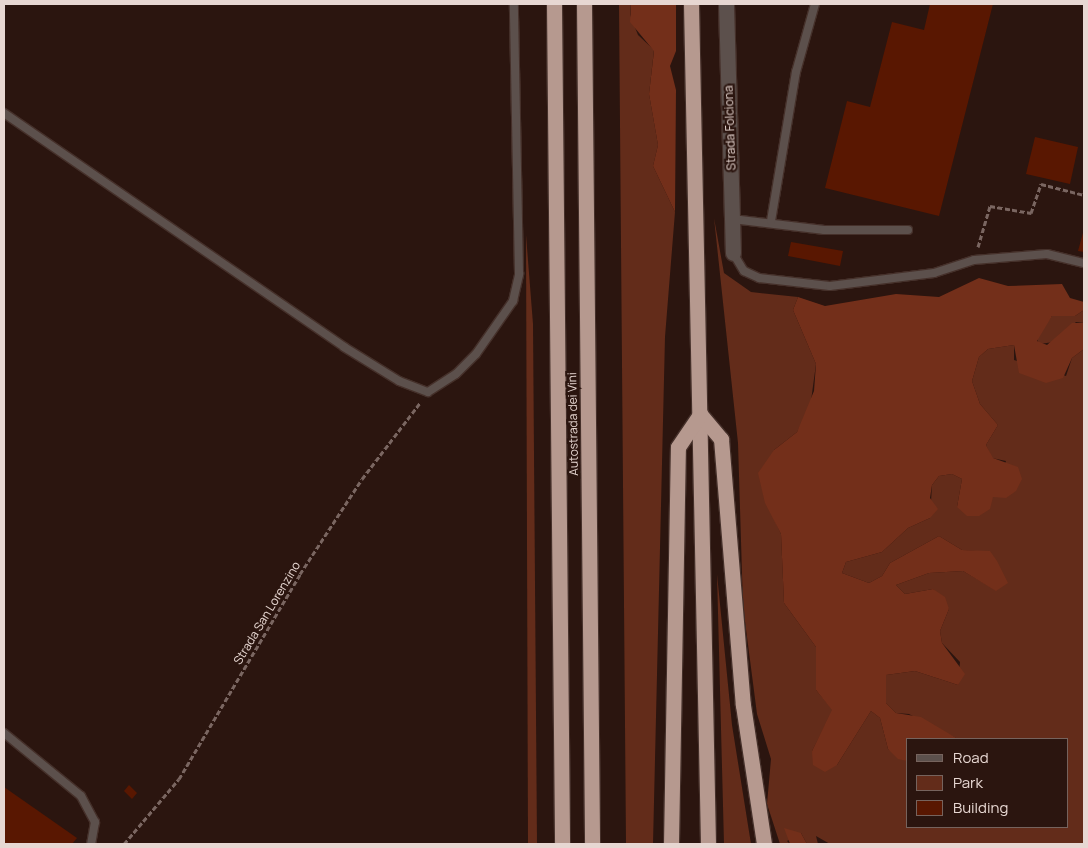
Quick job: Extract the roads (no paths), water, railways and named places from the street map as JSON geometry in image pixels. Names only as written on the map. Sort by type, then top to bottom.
[{"type":"highway","name":"Autostrada dei Vini","points":[[554,4],[562,844]]},
{"type":"highway","name":"Autostrada dei Vini","points":[[584,4],[592,844]]},
{"type":"highway","points":[[691,4],[708,844]]},
{"type":"highway","points":[[670,844],[678,447],[700,414]]},
{"type":"highway","points":[[700,414],[721,439],[743,705],[764,844]]},
{"type":"street","name":"Strada Folciona","points":[[726,4],[733,253]]},
{"type":"lane","points":[[4,113],[344,347],[400,381],[428,392],[456,374],[476,354],[513,301],[519,274],[514,4]]},
{"type":"lane","points":[[771,222],[796,72],[815,4]]},
{"type":"lane","points":[[732,219],[771,222],[824,230],[908,230]]},
{"type":"lane","points":[[733,253],[744,271],[759,278],[830,286],[934,272],[974,260],[1047,254],[1084,263]]},
{"type":"lane","points":[[4,733],[81,796],[95,822],[91,844]]}]
